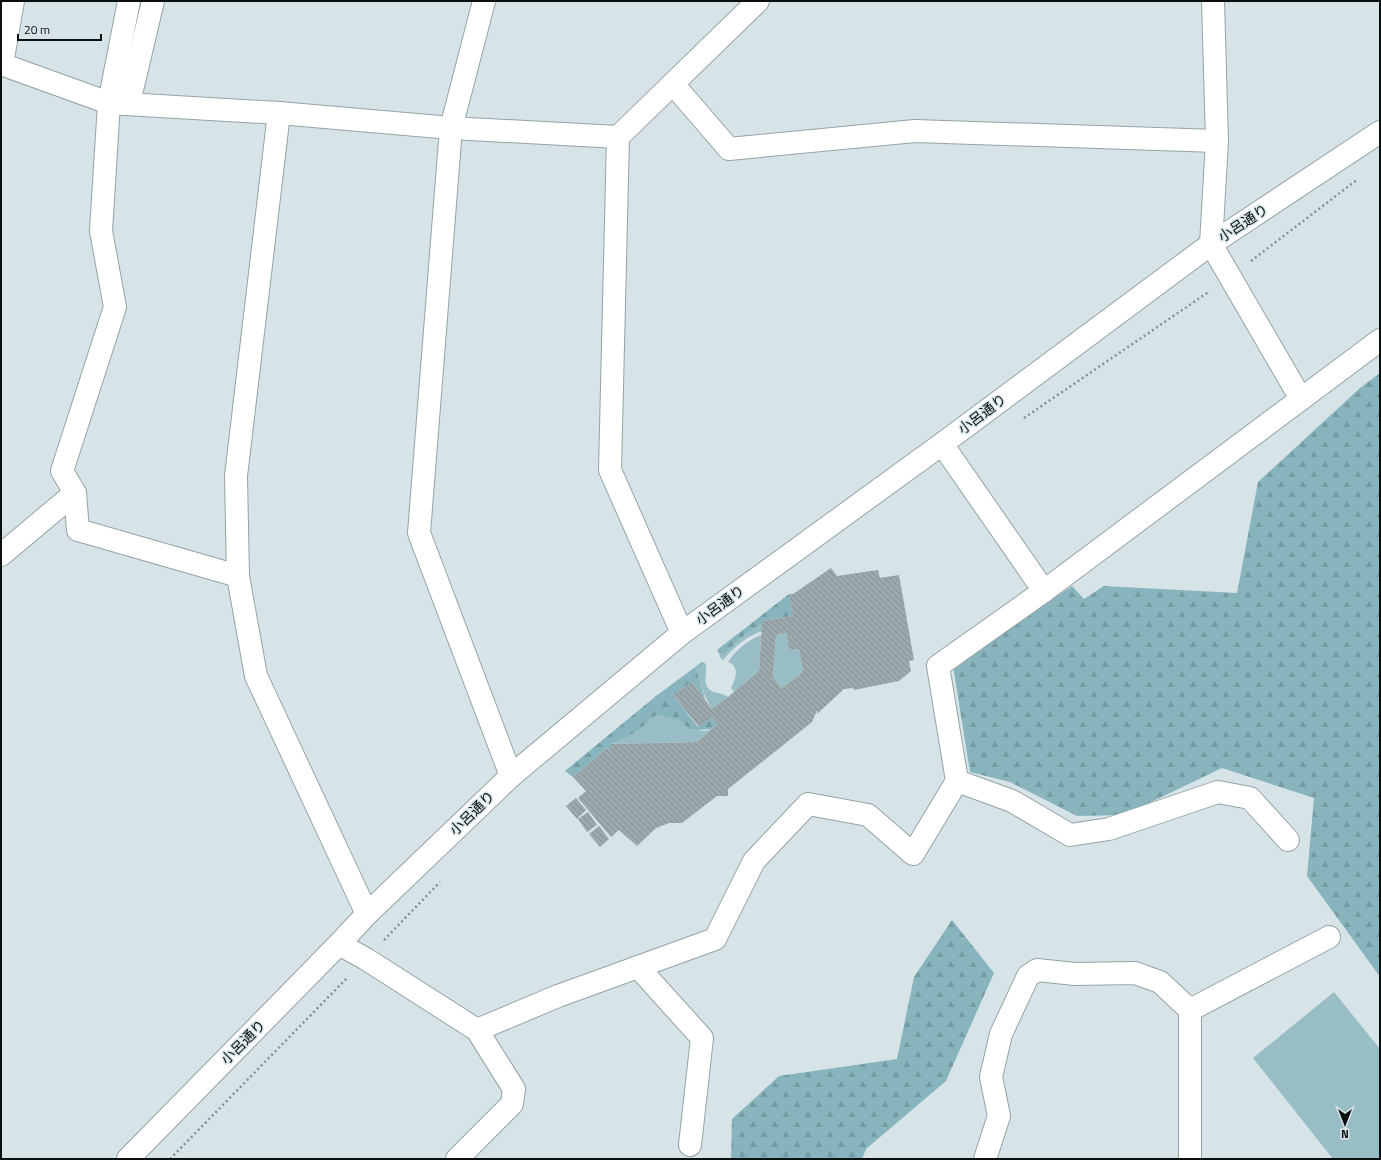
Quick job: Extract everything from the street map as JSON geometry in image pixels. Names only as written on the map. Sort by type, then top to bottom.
[{"type":"street","points":[[13,1],[2,64],[109,103],[279,113],[451,128],[618,137]]},
{"type":"street","points":[[129,1],[109,103],[101,231],[115,308],[62,471],[74,493],[78,530],[238,576]]},
{"type":"street","points":[[109,103],[132,90],[153,1]]},
{"type":"street","points":[[484,1],[451,128],[419,533],[510,776]]},
{"type":"street","points":[[682,633],[610,470],[618,137],[758,1]]},
{"type":"street","points":[[1213,1],[1217,141],[1211,244],[1301,399]]},
{"type":"street","points":[[673,84],[729,149],[915,131],[1217,141]]},
{"type":"street","points":[[279,113],[236,476],[238,576],[256,676],[367,914]]},
{"type":"street","name":"小呂通り","points":[[128,1159],[367,914],[510,776],[682,633],[942,444],[1211,244],[1380,132]]},
{"type":"street","points":[[477,1030],[558,996],[715,939],[754,861],[808,804],[868,815],[913,854],[957,781],[938,666],[1044,591],[1380,340]]},
{"type":"street","points":[[942,444],[1044,591]]},
{"type":"street","points":[[1,555],[74,493]]},
{"type":"street","points":[[957,781],[1012,801],[1070,835],[1109,829],[1218,792],[1250,798],[1288,840]]},
{"type":"street","points":[[1190,1010],[1329,938]]},
{"type":"street","points":[[339,944],[366,959],[477,1030],[514,1089],[512,1104],[457,1159]]},
{"type":"street","points":[[638,967],[702,1038],[690,1145]]},
{"type":"street","points":[[985,1159],[999,1116],[991,1077],[1001,1034],[1028,976],[1037,970],[1075,974],[1135,973],[1160,982],[1190,1010],[1190,1159]]},
{"type":"path","points":[[1020,420],[1230,277],[1361,177]]},
{"type":"path","points":[[170,1159],[443,879]]},
{"type":"shaded area","points":[[762,624],[762,631],[745,639],[723,660],[721,659],[719,653],[724,654],[742,637]]},
{"type":"shaded area","points":[[786,633],[789,650],[799,649],[803,672],[782,688],[773,677],[776,635]]},
{"type":"shaded area","points":[[761,635],[759,671],[734,692],[731,688],[736,670],[732,664],[728,662],[743,646]]},
{"type":"shaded area","points":[[705,663],[707,687],[712,691],[728,697],[712,709],[703,692],[696,670]]},
{"type":"shaded area","points":[[657,715],[680,721],[689,729],[705,731],[711,729],[697,742],[611,744],[633,734]]},
{"type":"shaded area","points":[[1334,992],[1380,1049],[1380,1159],[1333,1159],[1253,1058]]},
{"type":"green space","points":[[1380,373],[1380,976],[1307,876],[1314,798],[1222,768],[1124,815],[1077,816],[1010,782],[970,772],[953,666],[1072,586],[1084,599],[1104,586],[1237,593],[1258,482],[1360,388]]},
{"type":"green space","points":[[789,594],[793,616],[762,621],[762,624],[742,637],[724,654],[719,653],[717,650]]},
{"type":"green space","points":[[702,662],[705,663],[696,670],[705,699],[692,682],[673,695],[698,727],[712,717],[717,724],[711,729],[689,729],[680,721],[657,715],[633,734],[611,744],[611,750],[607,748],[573,777],[565,771],[656,696]]},
{"type":"green space","points":[[952,920],[994,973],[946,1081],[866,1149],[862,1159],[731,1159],[732,1119],[779,1076],[897,1059],[914,977]]},
{"type":"building","points":[[831,568],[837,576],[878,570],[880,578],[899,575],[914,660],[909,661],[911,671],[899,681],[854,690],[853,688],[844,689],[817,714],[817,710],[812,722],[728,789],[728,796],[717,796],[682,823],[669,823],[656,828],[637,846],[619,830],[611,837],[578,798],[586,791],[573,777],[607,748],[611,750],[611,744],[697,742],[717,724],[712,717],[699,727],[673,695],[692,682],[712,709],[759,671],[762,621],[793,616],[789,594],[793,594]],"holes":[[[786,633],[789,650],[799,649],[803,672],[782,688],[773,677],[776,635]]]},
{"type":"building","points":[[576,798],[586,810],[577,819],[566,806]]},
{"type":"building","points":[[588,812],[597,825],[587,832],[578,819]]},
{"type":"building","points":[[599,826],[609,839],[600,847],[589,834]]}]
